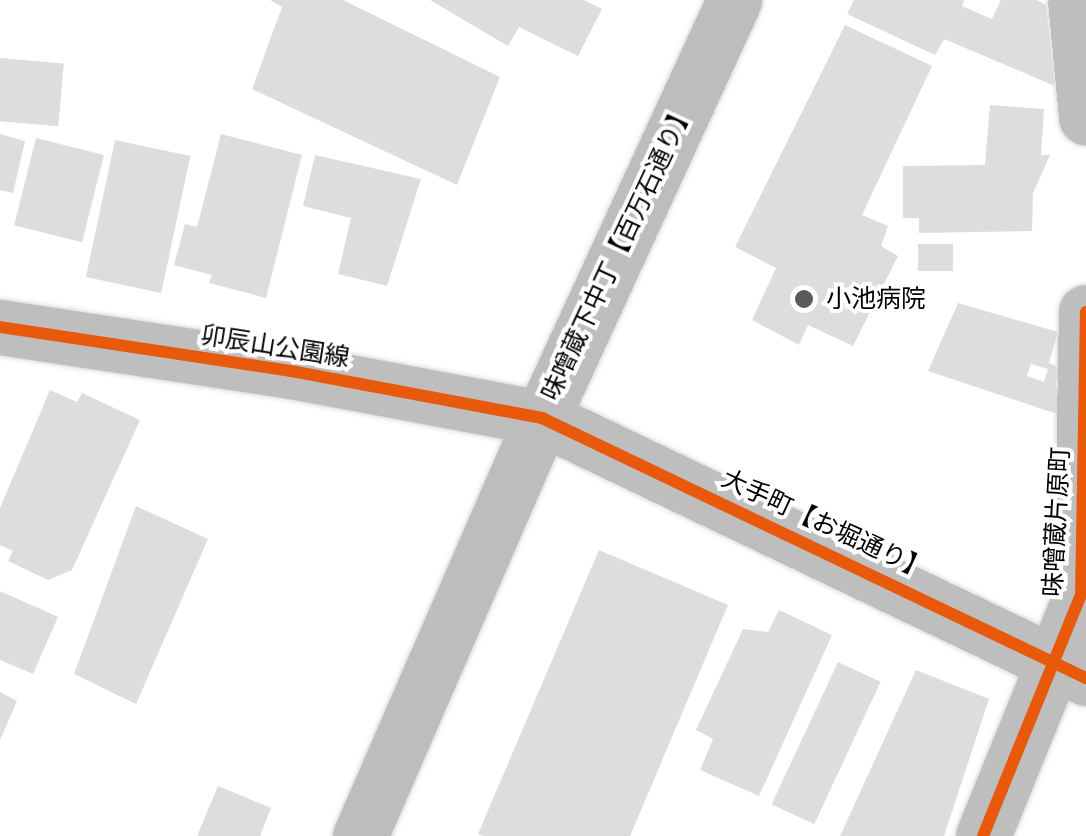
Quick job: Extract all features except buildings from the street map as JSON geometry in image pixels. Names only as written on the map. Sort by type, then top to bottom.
[{"type":"highway","name":"味噌蔵下中丁【百万石通り】","points":[[360,836],[542,418],[734,0]]},
{"type":"street","points":[[1075,0],[1086,117]]},
{"type":"street","name":"味噌蔵片原町","points":[[983,836],[1072,669],[1080,595],[1086,312]]},
{"type":"street","name":"卯辰山公園線","points":[[0,327],[291,370],[542,418]]},
{"type":"street","name":"大手町【お堀通り】","points":[[542,418],[1072,669]]},
{"type":"cycle path","points":[[983,836],[1081,595],[1086,312]]},
{"type":"cycle path","points":[[0,327],[291,371],[542,418],[1086,678]]},
{"type":"place","name":"小池病院","points":[[804,299]]}]
